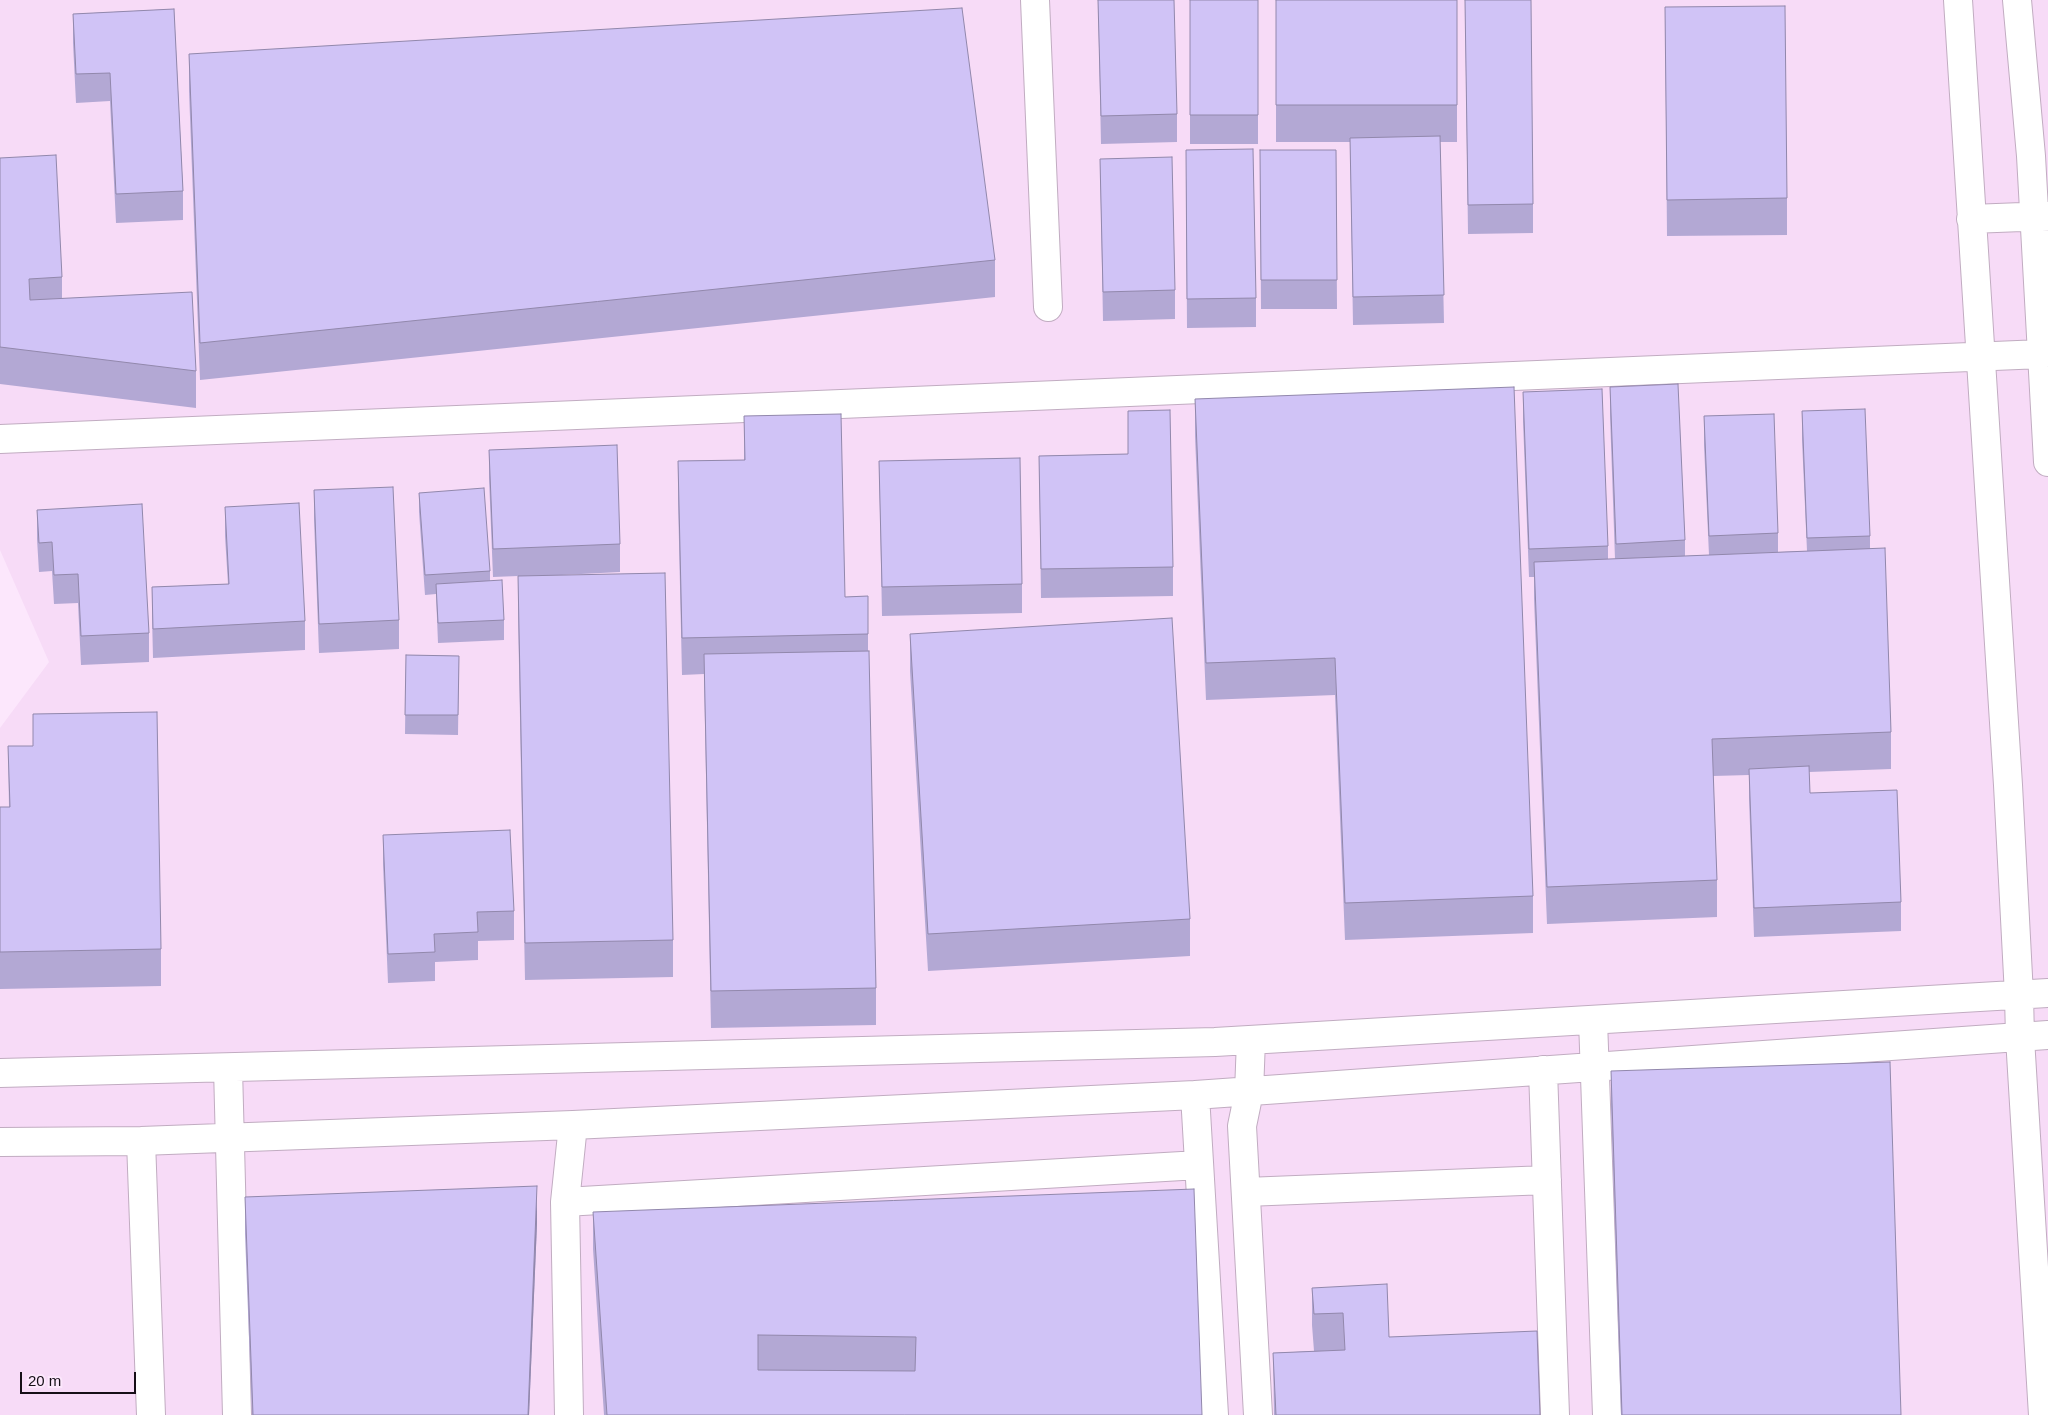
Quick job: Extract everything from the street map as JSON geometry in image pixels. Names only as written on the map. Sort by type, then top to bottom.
[{"type":"lane","points":[[1035,0],[1048,307]]},
{"type":"lane","points":[[1958,0],[2008,785],[2020,1038],[2043,1415]]},
{"type":"lane","points":[[2016,0],[2039,156],[2042,354],[2048,462]]},
{"type":"lane","points":[[1971,219],[2041,216]]},
{"type":"lane","points":[[0,439],[2042,354]]},
{"type":"lane","points":[[0,1074],[1251,1040],[2048,993]]},
{"type":"lane","points":[[1592,1020],[1607,1415]]},
{"type":"lane","points":[[0,1142],[141,1140],[573,1125],[1195,1096],[2048,1035]]},
{"type":"lane","points":[[1251,1040],[1249,1092],[1242,1126],[1258,1415]]},
{"type":"lane","points":[[228,1068],[238,1415]]},
{"type":"lane","points":[[1543,1070],[1555,1415]]},
{"type":"lane","points":[[1195,1096],[1214,1415]]},
{"type":"lane","points":[[569,1415],[565,1202],[573,1125]]},
{"type":"lane","points":[[141,1140],[151,1415]]},
{"type":"lane","points":[[565,1202],[1199,1165]]},
{"type":"lane","points":[[1246,1192],[1547,1180]]},
{"type":"shaded area","points":[[0,0],[2048,0],[2048,1415],[0,1415],[0,728],[49,662],[0,550]]},
{"type":"building","points":[[1098,0],[1174,0],[1177,114],[1101,116]]},
{"type":"building","points":[[1190,0],[1258,0],[1258,115],[1190,115]]},
{"type":"building","points":[[1276,0],[1457,0],[1457,105],[1276,105]]},
{"type":"building","points":[[1465,0],[1531,0],[1533,204],[1468,205]]},
{"type":"building","points":[[1785,6],[1787,198],[1667,200],[1665,7]]},
{"type":"building","points":[[962,8],[995,260],[200,343],[189,54]]},
{"type":"building","points":[[174,9],[183,191],[116,194],[110,73],[76,74],[73,14]]},
{"type":"building","points":[[1440,136],[1444,295],[1353,297],[1350,138]]},
{"type":"building","points":[[1253,149],[1256,298],[1187,299],[1186,150]]},
{"type":"building","points":[[1260,150],[1336,150],[1337,280],[1261,280]]},
{"type":"building","points":[[56,155],[62,277],[29,279],[30,300],[192,292],[196,371],[0,347],[0,158]]},
{"type":"building","points":[[1172,157],[1175,290],[1103,292],[1100,159]]},
{"type":"building","points":[[1678,384],[1685,540],[1616,544],[1610,387]]},
{"type":"building","points":[[1514,387],[1533,896],[1345,903],[1335,658],[1206,663],[1195,399]]},
{"type":"building","points":[[1602,389],[1608,546],[1529,549],[1523,392]]},
{"type":"building","points":[[1865,409],[1870,536],[1807,538],[1802,411]]},
{"type":"building","points":[[1170,410],[1173,567],[1041,569],[1039,456],[1128,454],[1128,411]]},
{"type":"building","points":[[841,414],[845,597],[868,596],[868,634],[682,638],[678,461],[745,460],[744,416]]},
{"type":"building","points":[[1774,414],[1778,533],[1709,536],[1704,416]]},
{"type":"building","points":[[617,445],[620,544],[493,549],[489,450]]},
{"type":"building","points":[[1020,458],[1022,584],[882,587],[879,461]]},
{"type":"building","points":[[393,487],[399,620],[319,624],[314,490]]},
{"type":"building","points":[[484,488],[490,571],[425,575],[419,493]]},
{"type":"building","points":[[299,503],[305,621],[153,629],[152,587],[229,584],[225,507]]},
{"type":"building","points":[[142,504],[149,633],[81,636],[78,574],[54,575],[52,542],[39,543],[37,510]]},
{"type":"building","points":[[1885,548],[1891,732],[1712,739],[1717,880],[1547,887],[1534,562]]},
{"type":"building","points":[[665,573],[673,940],[525,943],[518,576]]},
{"type":"building","points":[[502,580],[504,620],[438,623],[436,584]]},
{"type":"building","points":[[1172,618],[1190,919],[928,934],[910,634]]},
{"type":"building","points":[[869,651],[876,988],[711,991],[704,654]]},
{"type":"building","points":[[406,655],[459,656],[458,715],[405,715]]},
{"type":"building","points":[[157,712],[161,949],[0,952],[0,807],[10,807],[8,746],[33,746],[33,714]]},
{"type":"building","points":[[1809,766],[1810,793],[1897,790],[1901,902],[1754,908],[1749,769]]},
{"type":"building","points":[[510,830],[514,911],[477,912],[478,932],[434,934],[435,952],[388,954],[383,835]]},
{"type":"building","points":[[1890,1062],[1901,1415],[1622,1415],[1611,1071]]},
{"type":"building","points":[[537,1186],[528,1415],[253,1415],[245,1197]]},
{"type":"building","points":[[1194,1189],[1202,1415],[607,1415],[593,1212]],"holes":[[[758,1335],[916,1337],[915,1371],[758,1370]]]},
{"type":"building","points":[[1387,1284],[1389,1337],[1537,1331],[1540,1415],[1276,1415],[1273,1353],[1345,1350],[1343,1313],[1314,1314],[1312,1288]]}]
